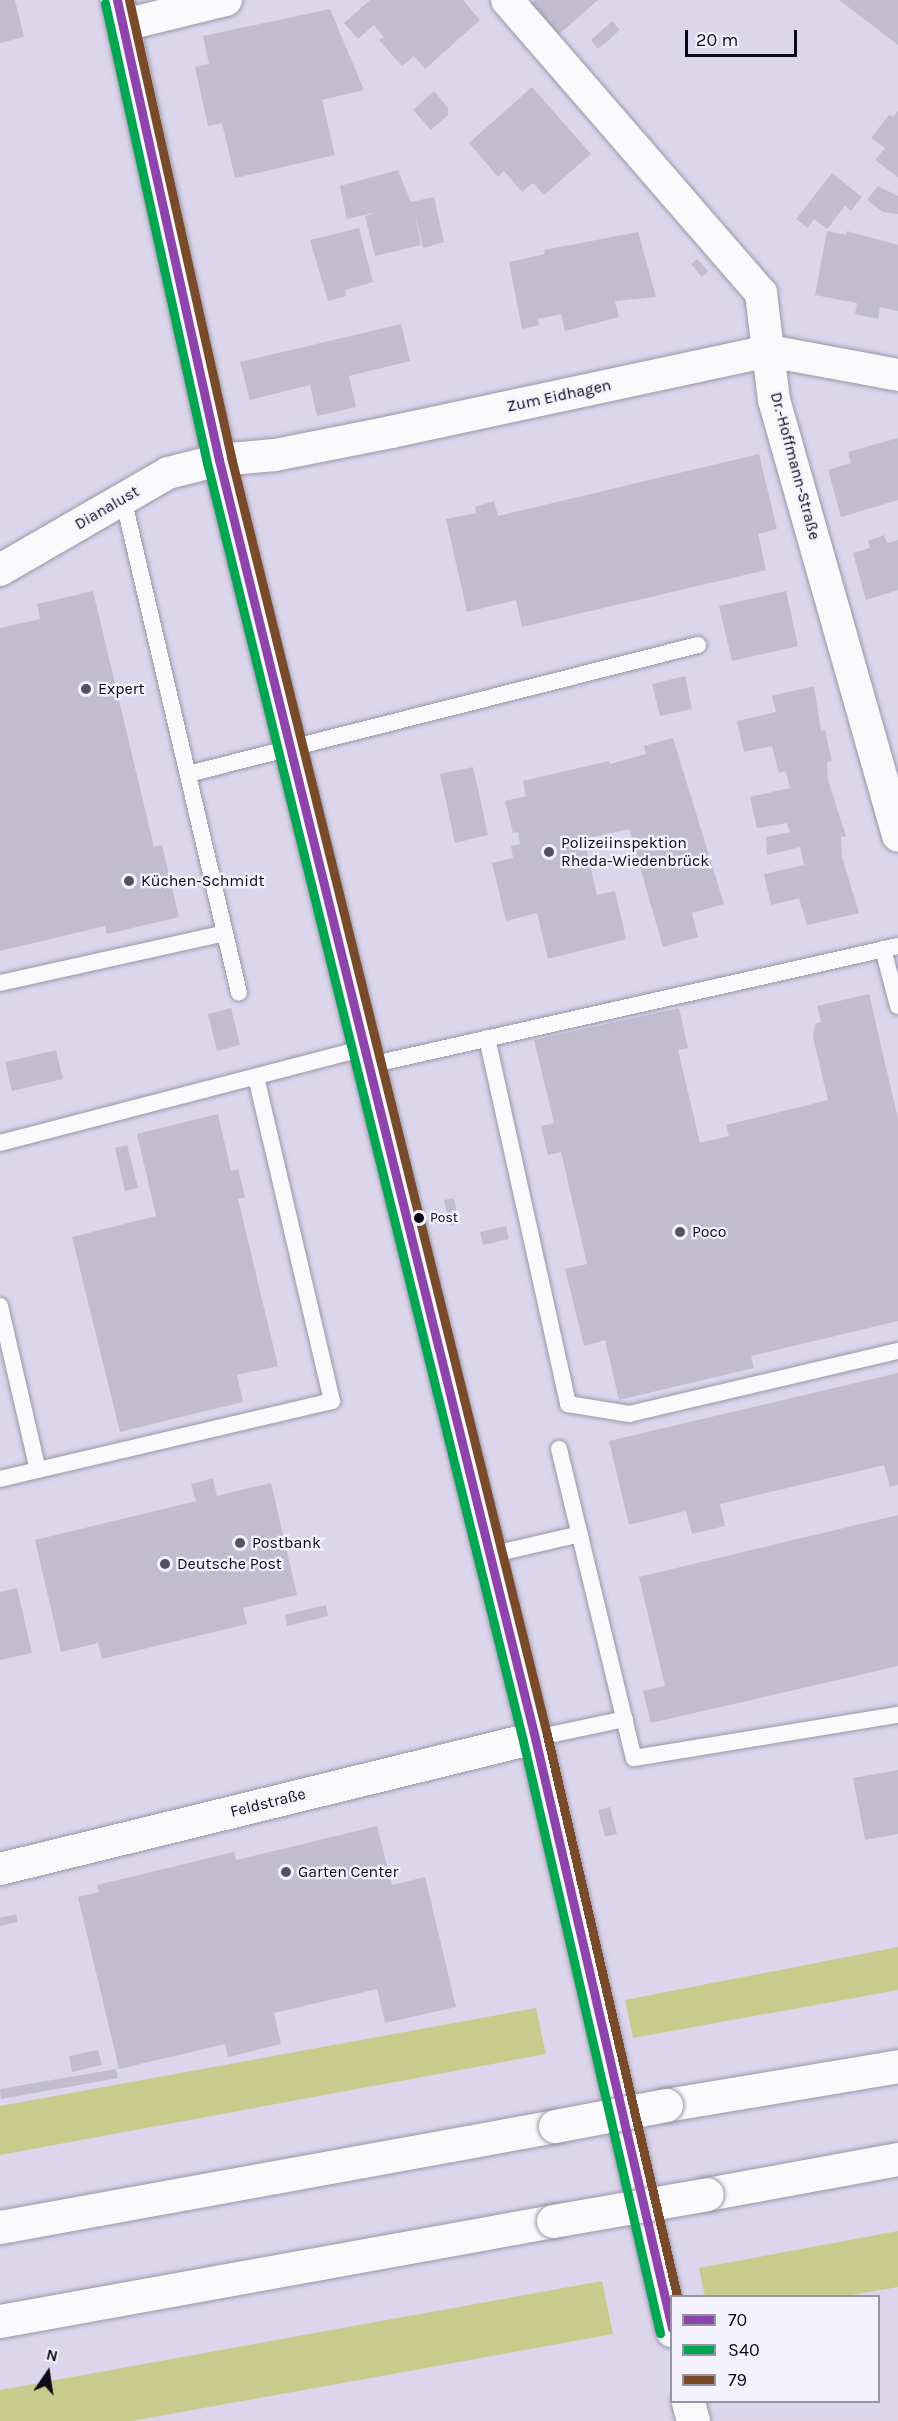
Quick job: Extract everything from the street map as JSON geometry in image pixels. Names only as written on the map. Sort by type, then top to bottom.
[{"type":"main road","points":[[121,13],[219,460],[535,1738],[670,2321]]},
{"type":"main road","points":[[0,2227],[666,2105],[898,2066]]},
{"type":"main road","points":[[0,2321],[898,2159]]},
{"type":"main road","points":[[688,2403],[693,2421]]},
{"type":"street","points":[[121,13],[226,0]]},
{"type":"street","name":"Dr.-Hoffmann-Straße","points":[[507,0],[761,293],[770,351],[774,400],[898,836]]},
{"type":"street","name":"Zum Eidhagen","points":[[219,460],[275,455],[770,351],[898,375]]},
{"type":"street","name":"Dianalust","points":[[0,570],[168,473],[219,460]]},
{"type":"street","name":"Feldstraße","points":[[0,1869],[535,1738]]},
{"type":"lane","points":[[123,498],[239,993]]},
{"type":"lane","points":[[188,774],[291,746],[698,645]]},
{"type":"lane","points":[[0,983],[225,933]]},
{"type":"lane","points":[[0,1143],[256,1078],[368,1056],[487,1038],[891,948],[898,1006]]},
{"type":"lane","points":[[487,1038],[568,1404],[629,1414],[898,1351]]},
{"type":"lane","points":[[0,1479],[332,1401],[256,1078]]},
{"type":"lane","points":[[0,1306],[38,1470]]},
{"type":"lane","points":[[559,1449],[634,1758],[898,1715]]},
{"type":"lane","points":[[490,1555],[580,1534]]},
{"type":"lane","points":[[535,1738],[625,1719]]},
{"type":"green space","points":[[898,1947],[898,1990],[633,2038],[625,2000]]},
{"type":"green space","points":[[536,2008],[546,2054],[0,2155],[0,2106]]},
{"type":"green space","points":[[898,2231],[898,2287],[852,2295],[705,2295],[699,2268]]},
{"type":"green space","points":[[602,2281],[613,2334],[132,2421],[0,2421],[0,2390]]},
{"type":"building","points":[[0,0],[15,0],[24,37],[0,43]]},
{"type":"building","points":[[370,0],[463,0],[480,20],[425,69],[414,56],[402,66],[379,40],[384,37],[374,25],[358,39],[344,23]]},
{"type":"building","points":[[535,0],[598,0],[557,36],[529,5]]},
{"type":"building","points":[[839,0],[898,0],[898,45],[851,9]]},
{"type":"building","points":[[330,9],[364,90],[322,100],[335,155],[235,178],[222,123],[208,126],[195,67],[209,64],[203,36]]},
{"type":"building","points":[[612,21],[620,30],[598,49],[591,40]]},
{"type":"building","points":[[532,87],[591,154],[544,195],[533,183],[522,192],[504,171],[498,177],[469,143]]},
{"type":"building","points":[[434,91],[448,108],[448,115],[431,130],[413,110]]},
{"type":"building","points":[[898,111],[898,177],[875,160],[885,148],[871,138],[889,115],[893,117]]},
{"type":"building","points":[[398,170],[411,202],[434,197],[444,242],[423,248],[414,209],[421,245],[375,256],[365,216],[377,212],[347,219],[340,186]]},
{"type":"building","points":[[832,173],[862,197],[851,211],[845,206],[827,229],[814,219],[808,228],[796,219]]},
{"type":"building","points":[[878,186],[898,196],[898,214],[883,212],[867,200]]},
{"type":"building","points":[[359,228],[373,282],[345,290],[346,296],[328,301],[310,240]]},
{"type":"building","points":[[827,231],[846,235],[847,231],[898,245],[898,311],[880,307],[878,319],[855,314],[857,303],[815,295]]},
{"type":"building","points":[[638,232],[656,297],[615,301],[619,317],[565,331],[561,314],[538,319],[539,325],[522,329],[509,262],[545,254],[544,250]]},
{"type":"building","points":[[697,259],[708,271],[702,277],[691,264]]},
{"type":"building","points":[[401,324],[410,361],[349,376],[356,407],[317,416],[310,385],[250,400],[240,362]]},
{"type":"building","points":[[898,438],[898,500],[841,517],[828,470],[851,463],[848,452]]},
{"type":"building","points":[[759,454],[777,529],[758,534],[766,570],[522,627],[516,600],[467,612],[446,519],[476,513],[475,507],[494,501],[498,516]]},
{"type":"building","points":[[884,535],[887,543],[898,540],[898,590],[866,600],[853,553],[870,548],[868,541]]},
{"type":"building","points":[[93,591],[154,847],[162,845],[179,917],[107,934],[105,926],[0,951],[0,628],[40,619],[37,604]]},
{"type":"building","points":[[786,591],[798,646],[732,661],[719,606]]},
{"type":"building","points":[[685,676],[692,709],[660,716],[652,684]]},
{"type":"building","points":[[814,686],[821,731],[825,730],[832,761],[827,762],[828,780],[846,836],[841,837],[842,857],[859,913],[807,925],[799,898],[771,905],[764,874],[804,865],[800,847],[767,855],[766,837],[790,832],[787,823],[757,828],[750,797],[790,788],[786,771],[779,773],[772,746],[744,752],[737,721],[776,712],[772,696]]},
{"type":"building","name":"Polizeiinspektion Rheda-Wiedenbrück","points":[[673,738],[724,904],[692,913],[698,937],[663,947],[629,829],[584,839],[597,895],[615,891],[626,939],[548,959],[537,913],[506,921],[492,863],[513,858],[511,846],[520,844],[518,832],[513,833],[505,801],[526,796],[523,781],[609,761],[610,764],[646,754],[644,746]]},
{"type":"building","points":[[473,767],[488,835],[455,843],[440,774]]},
{"type":"building","points":[[869,994],[898,1119],[898,1321],[751,1356],[754,1368],[619,1400],[605,1340],[584,1346],[565,1269],[587,1264],[561,1152],[548,1155],[541,1126],[554,1123],[534,1040],[679,1008],[688,1048],[678,1050],[700,1143],[729,1136],[726,1125],[828,1100],[813,1037],[815,1024],[821,1022],[817,1006]]},
{"type":"building","points":[[231,1008],[240,1045],[217,1051],[208,1014]]},
{"type":"building","points":[[56,1050],[63,1079],[12,1091],[5,1062]]},
{"type":"building","points":[[218,1114],[231,1171],[238,1169],[245,1197],[238,1199],[278,1366],[237,1375],[243,1402],[120,1432],[72,1237],[156,1216],[137,1134]]},
{"type":"building","points":[[127,1145],[138,1188],[125,1191],[115,1148]]},
{"type":"building","points":[[454,1198],[459,1223],[450,1225],[444,1200]]},
{"type":"building","points":[[506,1226],[509,1239],[483,1245],[480,1232]]},
{"type":"building","points":[[898,1373],[898,1485],[890,1487],[884,1465],[720,1504],[725,1526],[692,1534],[686,1511],[629,1525],[609,1441]]},
{"type":"building","points":[[213,1478],[217,1496],[271,1483],[297,1595],[243,1608],[247,1624],[102,1659],[98,1643],[61,1652],[35,1540],[196,1501],[191,1484]]},
{"type":"building","points":[[898,1515],[898,1666],[651,1723],[643,1691],[665,1686],[639,1577]]},
{"type":"building","points":[[17,1588],[32,1653],[0,1660],[0,1592]]},
{"type":"building","points":[[326,1605],[328,1616],[287,1626],[285,1615]]},
{"type":"building","points":[[898,1770],[898,1834],[865,1840],[853,1778]]},
{"type":"building","points":[[610,1807],[617,1834],[605,1837],[598,1810]]},
{"type":"building","points":[[377,1826],[392,1885],[425,1877],[456,2007],[385,2023],[377,1989],[274,2013],[281,2044],[228,2057],[225,2044],[119,2069],[78,1897],[99,1892],[97,1885],[234,1852],[236,1860]]},
{"type":"building","points":[[16,1914],[18,1922],[0,1926],[0,1918]]},
{"type":"building","points":[[98,2050],[102,2065],[72,2072],[69,2056]]},
{"type":"building","points":[[116,2069],[118,2078],[1,2099],[0,2089]]},
{"type":"transit line","name":"70","points":[[117,0],[219,460],[535,1738],[670,2319]]},
{"type":"transit line","name":"79","points":[[129,0],[231,457],[547,1735],[677,2295]]},
{"type":"transit line","name":"S40","points":[[105,3],[207,463],[523,1741],[660,2333]]},
{"type":"place","name":"Expert","points":[[86,689]]},
{"type":"place","name":"Polizeiinspektion Rheda-Wiedenbrück","points":[[549,852]]},
{"type":"place","name":"Küchen-Schmidt","points":[[129,881]]},
{"type":"place","name":"Post","points":[[419,1218]]},
{"type":"place","name":"Poco","points":[[680,1232]]},
{"type":"place","name":"Postbank","points":[[240,1543]]},
{"type":"place","name":"Deutsche Post","points":[[165,1564]]},
{"type":"place","name":"Garten Center","points":[[286,1872]]}]
